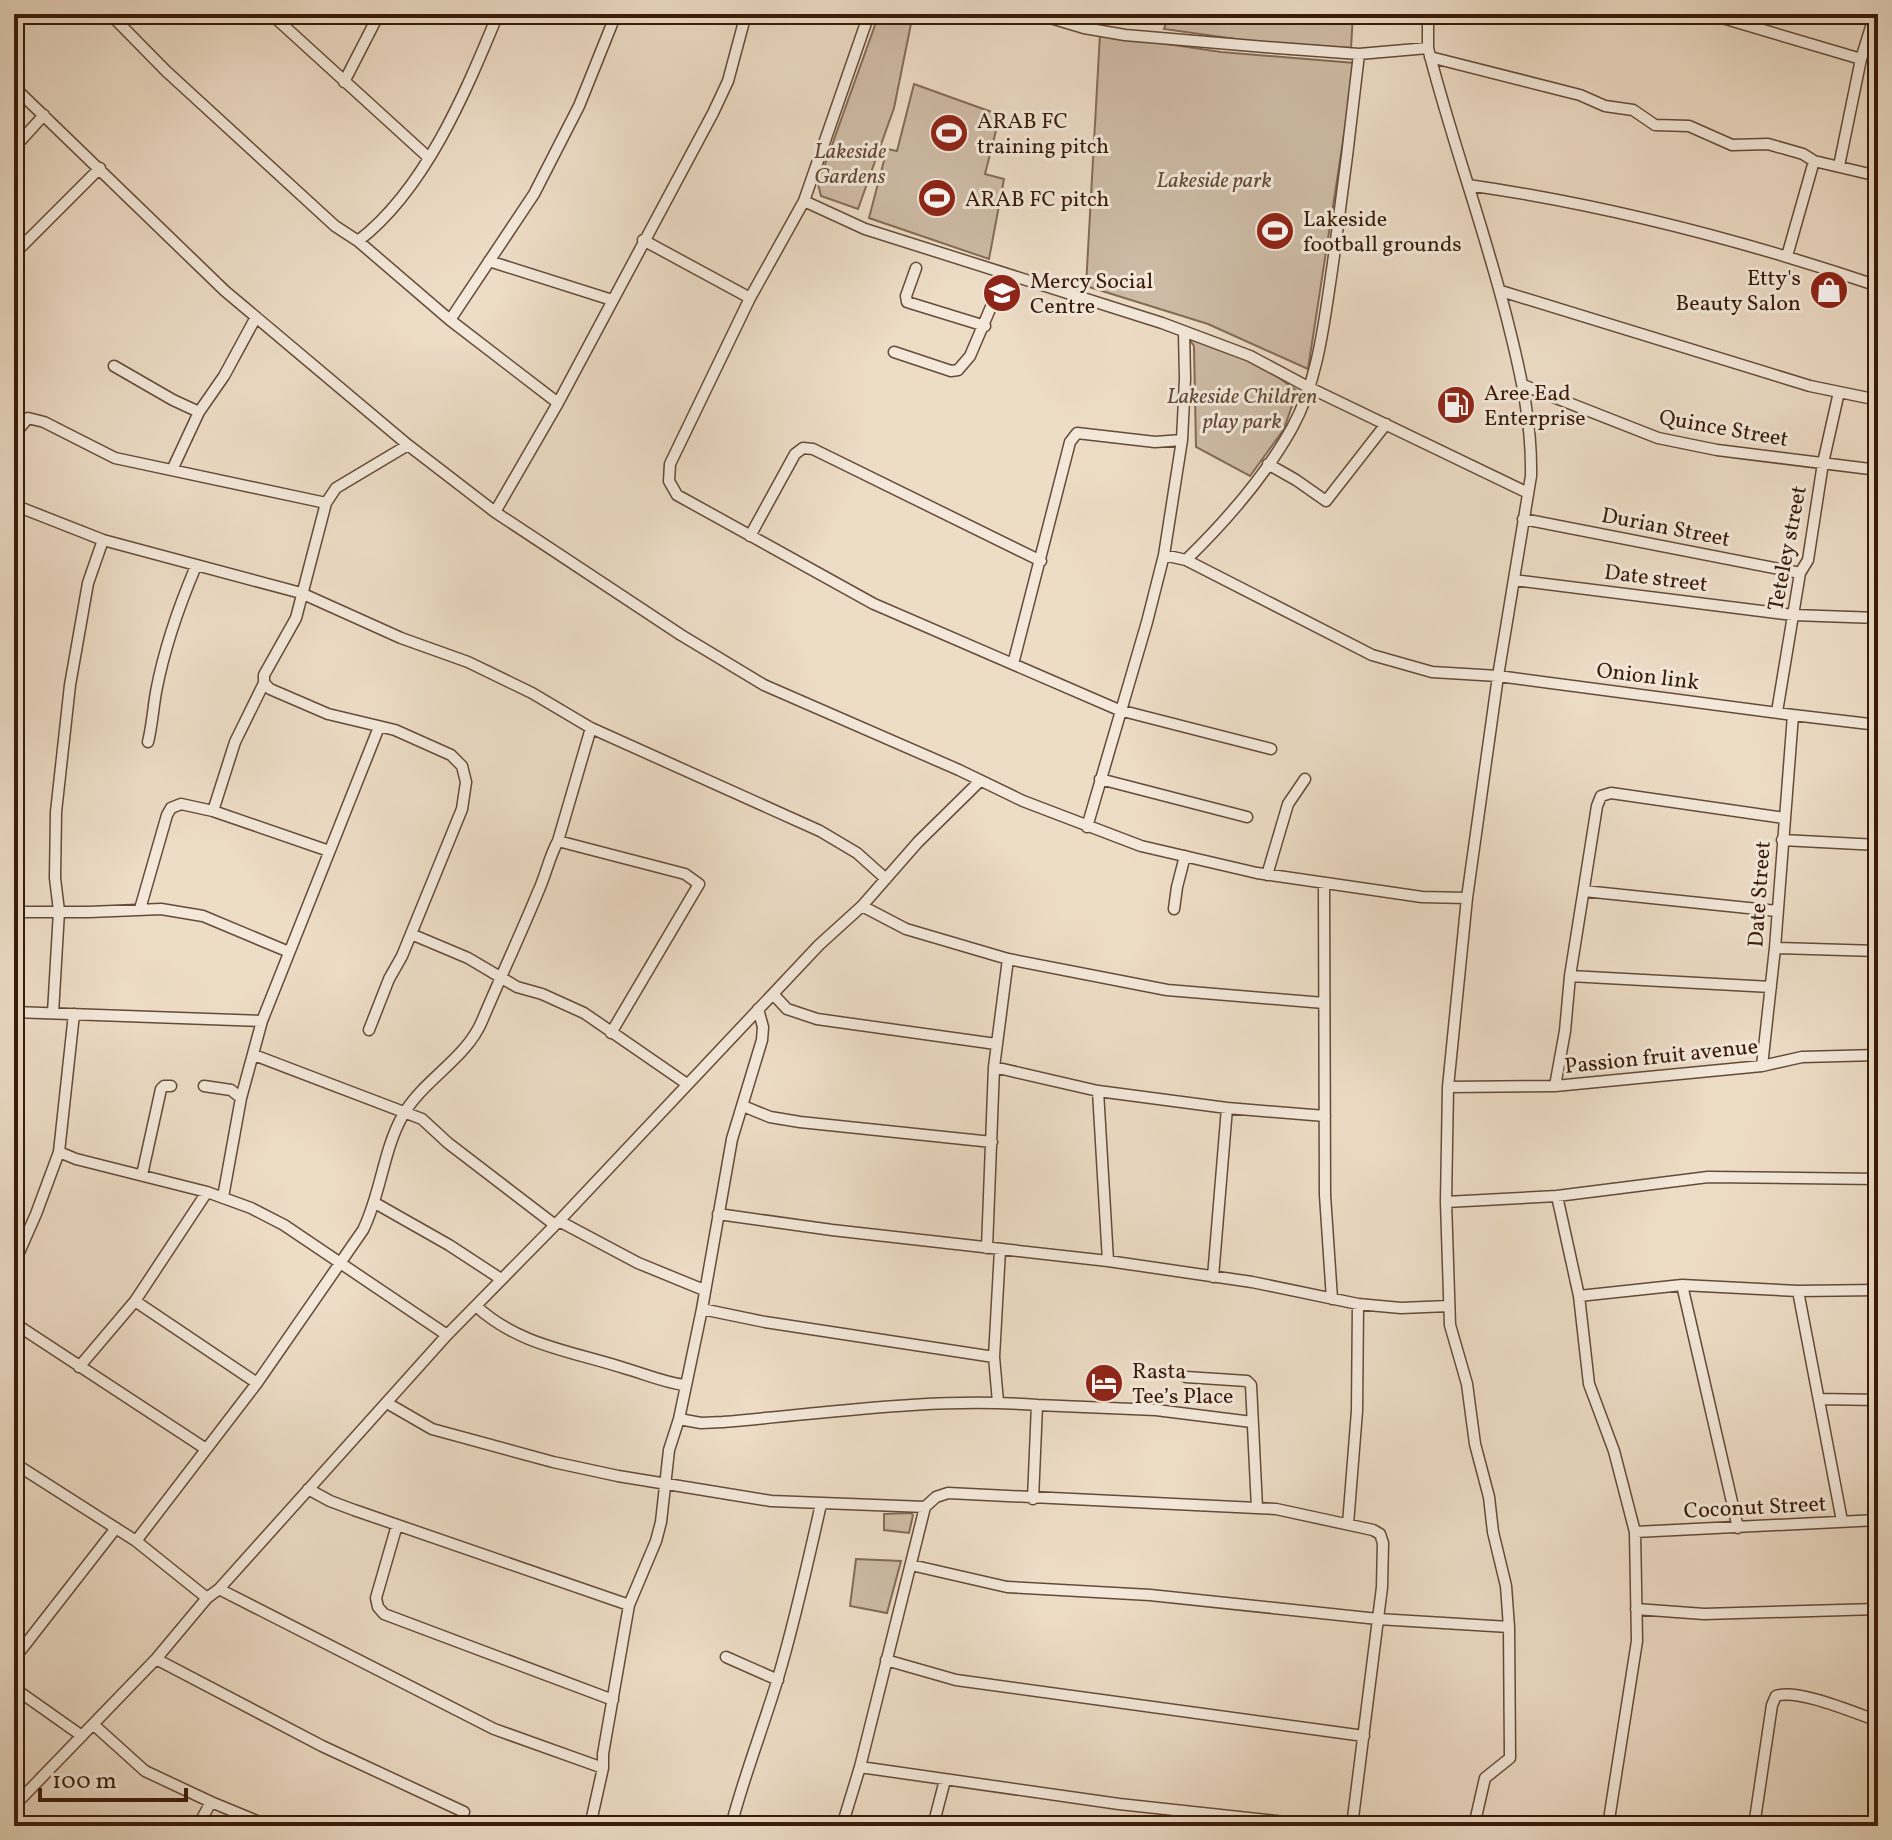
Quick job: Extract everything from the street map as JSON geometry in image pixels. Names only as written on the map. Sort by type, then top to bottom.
[{"type":"street","points":[[110,14],[276,175],[450,320],[558,403]]},
{"type":"street","points":[[271,14],[429,158]]},
{"type":"street","points":[[344,82],[379,14]]},
{"type":"street","points":[[358,241],[393,208],[429,158],[474,73],[498,14]]},
{"type":"street","points":[[450,320],[534,194],[579,106],[616,14]]},
{"type":"street","points":[[495,512],[558,403],[728,81],[746,14]]},
{"type":"street","points":[[869,14],[804,201],[750,298],[670,464],[669,481],[677,495],[874,604],[1119,710],[1271,749]]},
{"type":"street","points":[[1037,14],[1084,28],[1125,35],[1359,54],[1429,53],[1580,95],[1605,106],[1633,110],[1655,125],[1689,126],[1732,145],[1768,144],[1803,154],[1814,161],[1878,176]]},
{"type":"street","points":[[1428,14],[1429,53],[1501,291],[1523,385],[1531,445],[1531,476],[1498,676],[1467,898],[1448,1087],[1446,1202],[1450,1325],[1467,1384],[1475,1444],[1506,1586],[1509,1627],[1510,1758],[1485,1778],[1474,1826]]},
{"type":"street","points":[[1709,14],[1861,59]]},
{"type":"street","points":[[1839,166],[1861,59],[1875,14]]},
{"type":"street","points":[[1186,560],[1228,519],[1268,464],[1292,427],[1308,387],[1321,341],[1346,176],[1359,54]]},
{"type":"street","points":[[14,87],[225,291],[408,445],[495,512],[681,635],[764,685],[1087,827],[1141,846],[1267,875],[1422,897],[1467,898]]},
{"type":"street","points":[[14,148],[44,115]]},
{"type":"street","points":[[1787,256],[1814,161]]},
{"type":"street","points":[[14,254],[100,168]]},
{"type":"street","points":[[1468,185],[1526,193],[1787,256],[1878,286]]},
{"type":"street","points":[[804,201],[865,229],[1129,312],[1250,356],[1528,493]]},
{"type":"street","points":[[643,240],[750,298]]},
{"type":"street","points":[[489,261],[612,300]]},
{"type":"street","points":[[916,268],[906,296],[907,302],[985,326]]},
{"type":"street","points":[[894,352],[951,371],[958,370],[970,356],[985,326],[1005,274]]},
{"type":"street","points":[[1501,291],[1810,386],[1878,400]]},
{"type":"street","points":[[172,470],[199,412],[224,376],[256,317]]},
{"type":"street","points":[[1087,827],[1164,555],[1182,440],[1184,332]]},
{"type":"street","points":[[114,366],[199,412]]},
{"type":"street","name":"Quince Street","points":[[1523,385],[1658,438],[1717,450],[1878,470]]},
{"type":"street","name":"Teteley street","points":[[1777,712],[1800,573],[1808,560],[1823,463],[1839,392]]},
{"type":"street","points":[[14,448],[18,430],[28,418],[44,422],[115,458],[326,503]]},
{"type":"street","points":[[1268,464],[1326,501],[1386,424]]},
{"type":"street","points":[[1013,664],[1070,442],[1077,433],[1155,442],[1182,440]]},
{"type":"street","points":[[213,811],[235,742],[264,683],[264,675],[296,618],[326,503],[336,488],[408,445]]},
{"type":"street","points":[[750,536],[795,454],[803,448],[813,449],[1041,561]]},
{"type":"street","points":[[14,505],[103,540],[301,593],[401,638],[468,662],[532,693],[591,728],[820,831],[857,853],[886,879]]},
{"type":"street","name":"Durian Street","points":[[1523,519],[1800,573]]},
{"type":"street","points":[[53,1013],[59,911],[55,878],[56,812],[64,732],[88,583],[103,540]]},
{"type":"street","name":"Onion link","points":[[1164,555],[1186,560],[1372,655],[1432,672],[1498,676],[1777,712],[1793,720],[1878,725]]},
{"type":"street","points":[[148,742],[156,690],[168,644],[180,603],[196,566]]},
{"type":"street","name":"Date street","points":[[1514,580],[1793,615],[1878,618]]},
{"type":"street","points":[[264,683],[270,689],[328,714],[395,730],[451,755],[462,766],[466,782],[462,809],[369,1030]]},
{"type":"street","name":"Date Street","points":[[1762,1066],[1775,948],[1793,720]]},
{"type":"street","points":[[223,1197],[241,1098],[262,1021],[379,727]]},
{"type":"street","points":[[136,1541],[257,1383],[363,1230],[375,1203],[398,1125],[406,1111],[466,1047],[481,1024],[558,841],[591,728]]},
{"type":"street","points":[[1100,779],[1247,817]]},
{"type":"street","points":[[1267,875],[1288,804],[1305,779]]},
{"type":"street","points":[[16,1800],[94,1725],[156,1659],[207,1598],[219,1589],[447,1335],[980,781]]},
{"type":"street","points":[[1555,1086],[1565,1031],[1570,976],[1601,796],[1611,793],[1784,818]]},
{"type":"street","points":[[140,909],[167,815],[171,808],[181,804],[213,811],[329,851]]},
{"type":"street","points":[[1782,840],[1878,845]]},
{"type":"street","points":[[558,841],[685,874],[699,884],[611,1033]]},
{"type":"street","points":[[1174,909],[1185,856]]},
{"type":"street","points":[[1324,883],[1325,1195],[1332,1299]]},
{"type":"street","points":[[1584,891],[1777,911]]},
{"type":"street","points":[[862,906],[906,929],[1008,959],[1167,990],[1324,1003]]},
{"type":"street","points":[[14,912],[161,909],[203,916],[289,952]]},
{"type":"street","points":[[411,934],[468,958],[500,978],[584,1013],[687,1084]]},
{"type":"street","points":[[1775,948],[1878,951]]},
{"type":"street","points":[[987,1248],[994,1067],[1008,959]]},
{"type":"street","points":[[1570,976],[1771,987]]},
{"type":"street","points":[[773,994],[787,1009],[817,1019],[996,1044]]},
{"type":"street","points":[[590,1826],[603,1768],[629,1605],[656,1541],[667,1483],[669,1450],[679,1419],[702,1309],[732,1139],[763,1033],[758,1009]]},
{"type":"street","points":[[14,1012],[262,1021]]},
{"type":"street","points":[[14,1264],[59,1152],[74,1014]]},
{"type":"street","points":[[254,1055],[422,1119],[448,1143],[557,1223],[638,1263],[704,1290]]},
{"type":"street","name":"Passion fruit avenue","points":[[1448,1087],[1555,1086],[1762,1066],[1802,1057],[1878,1055]]},
{"type":"street","points":[[994,1067],[1098,1091],[1227,1108],[1325,1116]]},
{"type":"street","points":[[142,1175],[161,1089],[171,1086]]},
{"type":"street","points":[[204,1086],[231,1090],[241,1098]]},
{"type":"street","points":[[1098,1091],[1108,1261]]},
{"type":"street","points":[[743,1106],[770,1117],[800,1122],[992,1142]]},
{"type":"street","points":[[1213,1277],[1227,1108]]},
{"type":"street","points":[[59,1152],[223,1197],[284,1225],[447,1335]]},
{"type":"street","points":[[1446,1202],[1557,1196],[1708,1177],[1878,1179]]},
{"type":"street","points":[[79,1367],[135,1301],[207,1192]]},
{"type":"street","points":[[1557,1196],[1579,1296],[1589,1384],[1614,1451],[1635,1532],[1637,1641],[1608,1826]]},
{"type":"street","points":[[375,1203],[501,1279]]},
{"type":"street","points":[[718,1214],[1108,1261],[1358,1304],[1401,1308],[1449,1306]]},
{"type":"street","points":[[998,1402],[994,1357],[1000,1250]]},
{"type":"street","points":[[1579,1296],[1682,1285],[1798,1291],[1878,1290]]},
{"type":"street","points":[[1682,1285],[1738,1528]]},
{"type":"street","points":[[1798,1291],[1842,1521]]},
{"type":"street","points":[[135,1301],[257,1383]]},
{"type":"street","points":[[1348,1524],[1357,1411],[1358,1304]]},
{"type":"street","points":[[476,1306],[495,1323],[552,1348],[627,1368],[663,1382],[684,1385]]},
{"type":"street","points":[[702,1309],[765,1322],[994,1357]]},
{"type":"street","points":[[14,1323],[206,1449]]},
{"type":"street","points":[[1186,1377],[1247,1381],[1251,1385],[1257,1508]]},
{"type":"street","points":[[1819,1399],[1878,1400]]},
{"type":"street","points":[[679,1419],[701,1423],[904,1403],[998,1402],[1156,1410],[1252,1422]]},
{"type":"street","points":[[387,1403],[432,1429],[553,1462],[771,1501],[925,1507]]},
{"type":"street","points":[[1033,1499],[1037,1405]]},
{"type":"street","points":[[14,1482],[18,1466],[136,1541],[207,1598]]},
{"type":"street","points":[[308,1489],[330,1501],[629,1605]]},
{"type":"street","points":[[842,1826],[860,1767],[925,1507],[936,1497],[948,1493],[1276,1509],[1380,1534],[1383,1543],[1378,1619],[1352,1826]]},
{"type":"street","points":[[731,1826],[778,1680],[821,1504]]},
{"type":"street","name":"Coconut Street","points":[[1635,1532],[1878,1520]]},
{"type":"street","points":[[397,1525],[376,1598],[384,1614],[613,1700]]},
{"type":"street","points":[[14,1659],[116,1528]]},
{"type":"street","points":[[911,1565],[1007,1587],[1150,1595],[1378,1619],[1509,1627]]},
{"type":"street","points":[[219,1589],[494,1729],[603,1768]]},
{"type":"street","points":[[1636,1609],[1704,1614],[1878,1609]]},
{"type":"street","points":[[726,1657],[778,1680]]},
{"type":"street","points":[[156,1659],[322,1746],[464,1812]]},
{"type":"street","points":[[886,1660],[956,1680],[1364,1736]]},
{"type":"street","points":[[14,1688],[82,1736]]},
{"type":"street","points":[[1754,1826],[1772,1705],[1776,1696],[1784,1693],[1803,1697],[1878,1721]]},
{"type":"street","points":[[94,1725],[145,1771],[269,1826]]},
{"type":"street","points":[[860,1767],[1119,1804],[1322,1826]]},
{"type":"street","points":[[933,1826],[945,1780]]},
{"type":"street","points":[[198,1826],[211,1802]]},
{"type":"street","points":[[1704,1825],[1715,1826]]},
{"type":"green space","name":"Lakeside Gardens","points":[[879,14],[913,14],[894,108],[858,209],[821,196],[818,184]]},
{"type":"green space","points":[[1169,14],[1353,14],[1351,48],[1250,41],[1164,29]]},
{"type":"green space","name":"Lakeside park","points":[[1100,34],[1221,52],[1355,63],[1308,369],[1208,324],[1086,286]]},
{"type":"green space","name":"ARAB FC pitch","points":[[914,84],[1000,115],[985,174],[1004,179],[989,259],[869,218],[887,149],[897,151]]},
{"type":"green space","name":"Lakeside Children play park","points":[[1184,332],[1250,356],[1297,391],[1284,429],[1250,476],[1196,447],[1194,346]]},
{"type":"green space","points":[[911,1513],[909,1533],[884,1530],[884,1514]]},
{"type":"green space","points":[[856,1559],[901,1561],[887,1613],[850,1606]]},
{"type":"place","name":"ARAB FC training pitch","points":[[949,133]]},
{"type":"place","name":"ARAB FC pitch","points":[[937,198]]},
{"type":"place","name":"Lakeside football grounds","points":[[1275,231]]},
{"type":"place","name":"Etty's Beauty Salon","points":[[1829,290]]},
{"type":"place","name":"Mercy Social Centre","points":[[1002,293]]},
{"type":"place","name":"Aree Ead Enterprise","points":[[1456,405]]},
{"type":"place","name":"Rasta Tee’s Place","points":[[1104,1383]]}]
